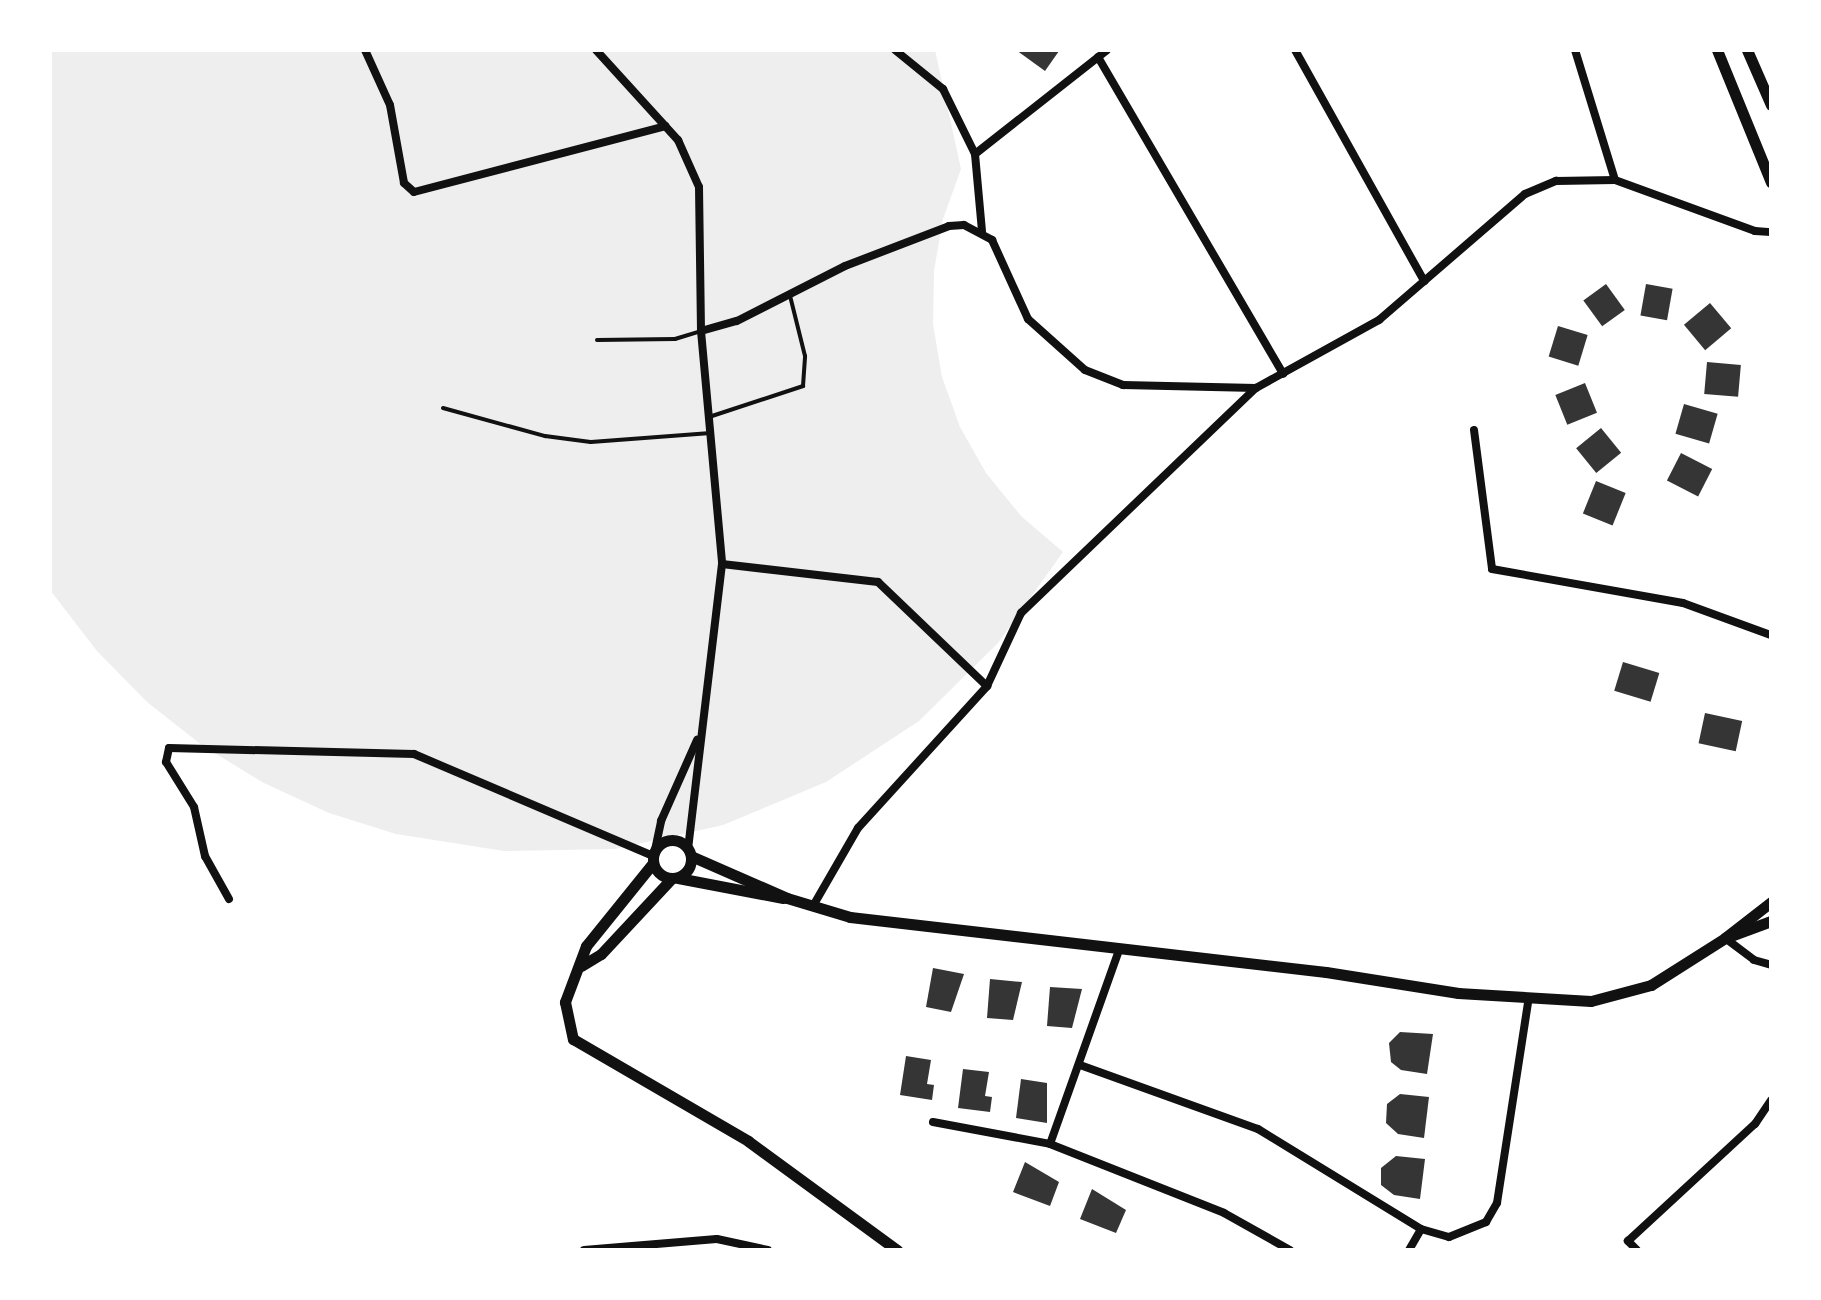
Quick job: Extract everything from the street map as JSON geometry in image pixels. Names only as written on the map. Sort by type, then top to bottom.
[{"type":"street","points":[[365,50],[390,105],[404,183],[414,192],[665,126]]},
{"type":"street","points":[[581,966],[601,954],[675,878],[688,869],[699,735],[716,650],[722,564],[712,416],[701,331],[699,187],[678,140],[596,50]]},
{"type":"street","points":[[895,50],[943,89],[975,154],[982,231],[1000,253],[1010,288],[1028,319],[1085,370],[1123,385],[1256,388]]},
{"type":"street","points":[[975,154],[1107,50]]},
{"type":"street","points":[[1295,50],[1424,281]]},
{"type":"street","points":[[1575,50],[1615,180]]},
{"type":"street","points":[[1717,50],[1771,182]]},
{"type":"street","points":[[1747,50],[1771,105]]},
{"type":"street","points":[[1098,57],[1283,374]]},
{"type":"street","points":[[813,906],[858,828],[987,686],[1021,613],[1256,388],[1379,320],[1525,194],[1556,181],[1615,180],[1742,227],[1771,232]]},
{"type":"street","points":[[701,331],[737,321],[845,266],[949,226],[982,231]]},
{"type":"street","points":[[1474,430],[1492,569],[1683,603],[1771,635]]},
{"type":"street","points":[[722,564],[878,582],[987,686]]},
{"type":"street","points":[[699,735],[661,821],[653,856],[659,874],[787,898],[850,917],[1326,972],[1458,993],[1591,1001],[1651,985],[1725,938],[1771,902]]},
{"type":"street","points":[[229,899],[205,856],[194,807],[164,759],[169,748],[414,754],[653,856]]},
{"type":"street","points":[[787,898],[689,853],[672,840],[653,856],[586,946],[564,1015],[582,1048],[748,1141],[897,1250]]},
{"type":"street","points":[[1725,938],[1771,921]]},
{"type":"street","points":[[1725,938],[1754,960],[1771,965]]},
{"type":"street","points":[[1050,1144],[1119,950]]},
{"type":"street","points":[[1080,1065],[1258,1129],[1421,1229],[1434,1235],[1464,1235],[1493,1213],[1529,997]]},
{"type":"street","points":[[1637,1250],[1628,1241],[1755,1124],[1771,1100]]},
{"type":"street","points":[[933,1122],[1050,1144],[1224,1213],[1290,1250]]},
{"type":"street","points":[[1409,1250],[1421,1229]]},
{"type":"street","points":[[587,1249],[717,1239],[768,1250]]},
{"type":"lane","points":[[712,416],[803,386],[805,356],[790,294]]},
{"type":"lane","points":[[597,340],[675,339],[701,331]]},
{"type":"lane","points":[[443,408],[579,441],[713,432]]},
{"type":"shaded area","points":[[50,50],[935,50],[961,169],[943,219],[934,271],[933,324],[942,377],[960,427],[986,473],[1021,516],[1063,552],[998,643],[919,721],[826,782],[723,825],[615,849],[504,851],[396,834],[329,813],[264,783],[203,746],[147,702],[97,651],[50,590]]},
{"type":"building","points":[[1016,50],[1057,50],[1059,51],[1045,71]]},
{"type":"building","points":[[1606,284],[1625,310],[1602,326],[1583,300]]},
{"type":"building","points":[[1646,284],[1673,289],[1667,320],[1640,316]]},
{"type":"building","points":[[1710,303],[1731,328],[1705,350],[1684,325]]},
{"type":"building","points":[[1558,326],[1588,335],[1578,366],[1549,357]]},
{"type":"building","points":[[1707,362],[1741,365],[1738,397],[1704,394]]},
{"type":"building","points":[[1585,383],[1597,413],[1567,425],[1555,395]]},
{"type":"building","points":[[1684,404],[1718,414],[1709,443],[1675,434]]},
{"type":"building","points":[[1601,428],[1621,453],[1596,473],[1576,448]]},
{"type":"building","points":[[1681,453],[1712,469],[1698,497],[1667,481]]},
{"type":"building","points":[[1596,481],[1626,493],[1613,525],[1583,513]]},
{"type":"building","points":[[1623,662],[1659,673],[1651,702],[1614,691]]},
{"type":"building","points":[[1705,713],[1742,721],[1736,751],[1699,743]]},
{"type":"building","points":[[933,968],[964,974],[951,1012],[926,1007]]},
{"type":"building","points":[[990,979],[1022,982],[1013,1020],[987,1018]]},
{"type":"building","points":[[1050,987],[1082,989],[1072,1028],[1047,1026]]},
{"type":"building","points":[[1400,1032],[1433,1034],[1427,1074],[1401,1070],[1391,1062],[1389,1043]]},
{"type":"building","points":[[906,1056],[931,1060],[927,1084],[934,1085],[932,1100],[900,1095]]},
{"type":"building","points":[[963,1069],[989,1072],[985,1096],[992,1097],[990,1112],[958,1108]]},
{"type":"building","points":[[1021,1079],[1047,1083],[1047,1123],[1016,1118]]},
{"type":"building","points":[[1400,1094],[1429,1097],[1424,1138],[1398,1134],[1386,1123],[1387,1104]]},
{"type":"building","points":[[1396,1156],[1425,1159],[1420,1199],[1394,1195],[1381,1185],[1381,1168]]},
{"type":"building","points":[[1025,1162],[1059,1182],[1050,1206],[1013,1192]]},
{"type":"building","points":[[1092,1189],[1126,1210],[1116,1233],[1080,1219]]}]
